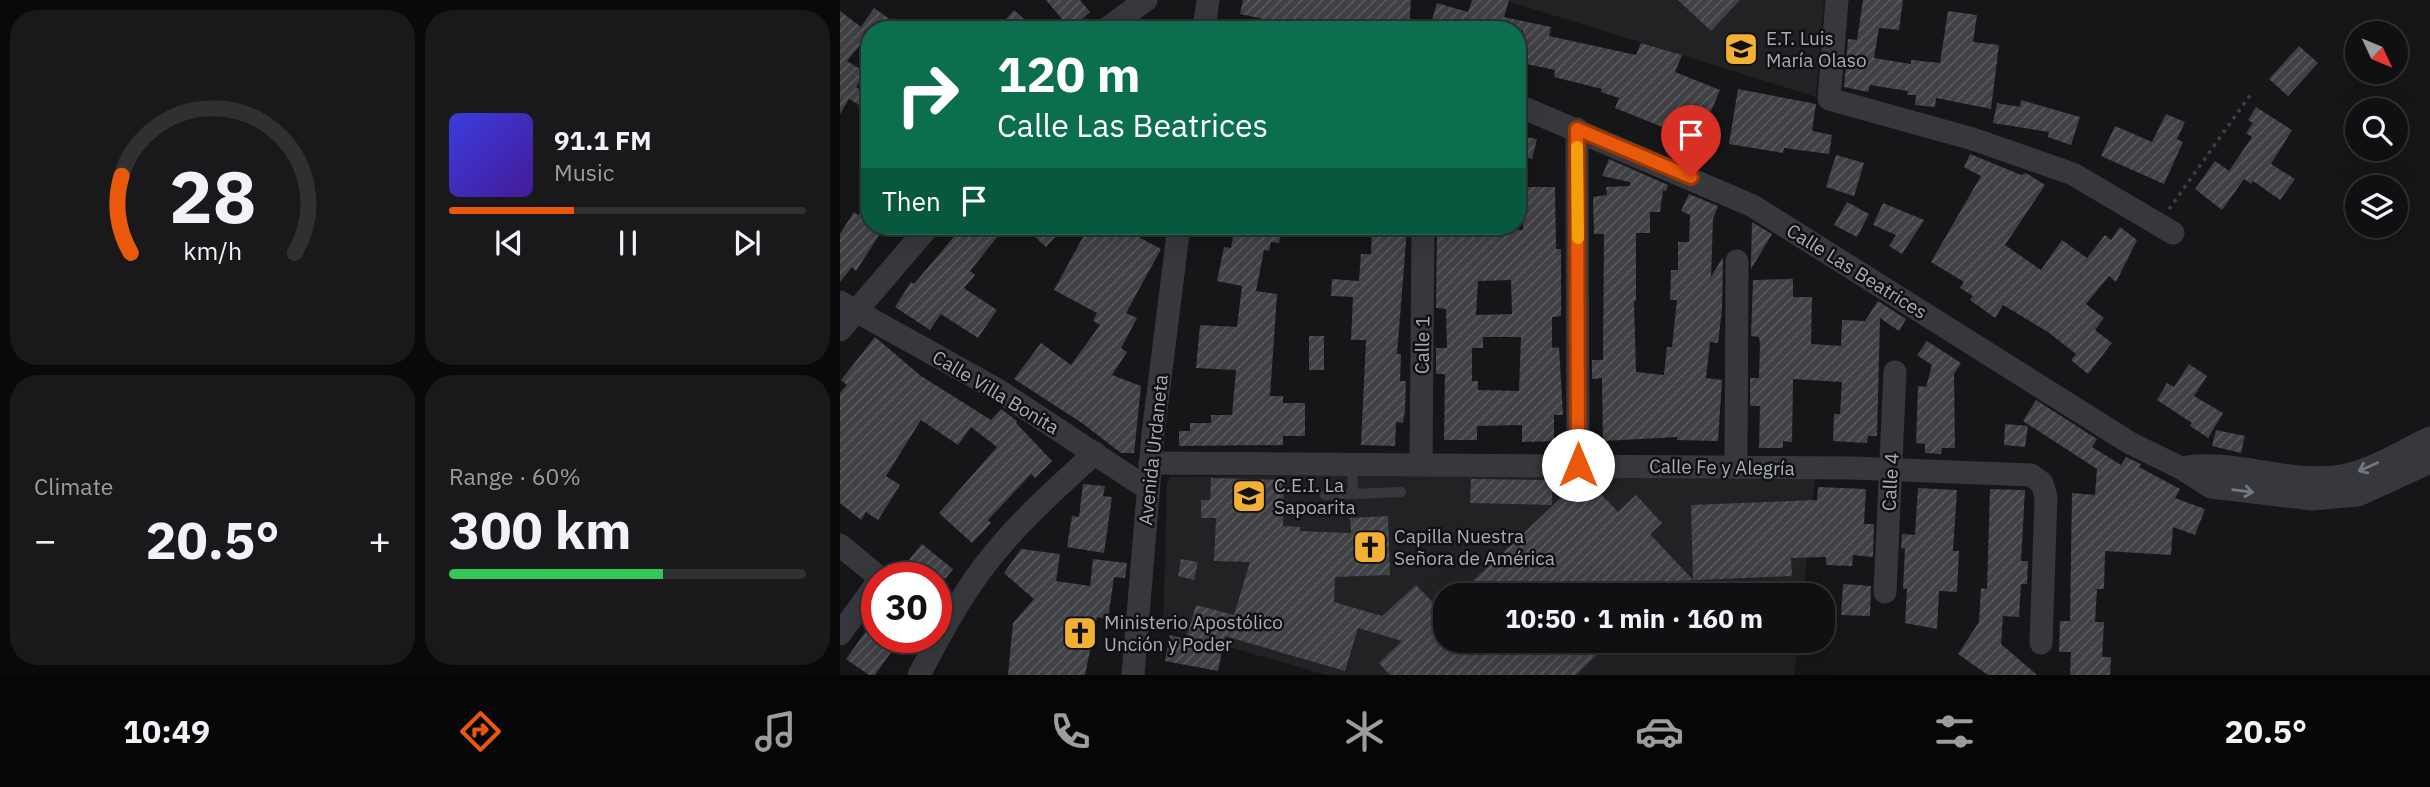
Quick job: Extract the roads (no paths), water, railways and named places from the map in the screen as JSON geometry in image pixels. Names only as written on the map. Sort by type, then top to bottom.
[{"type":"street","points":[[1117,21],[1146,0]]},
{"type":"street","points":[[1205,21],[1208,0]]},
{"type":"street","points":[[1837,0],[1829,99],[1973,139],[2073,174],[2165,228]]},
{"type":"street","name":"Calle Las Beatrices","points":[[1526,109],[1753,206],[2121,437],[2211,487],[2331,499],[2358,495],[2430,462]]},
{"type":"street","points":[[1577,129],[1578,465]]},
{"type":"street","points":[[840,330],[848,307],[920,235]]},
{"type":"street","name":"Avenida Urdaneta","points":[[1133,675],[1150,463],[1179,235]]},
{"type":"street","name":"Calle 1","points":[[1421,464],[1423,235]]},
{"type":"street","points":[[1736,467],[1737,261]]},
{"type":"street","name":"Calle Villa Bonita","points":[[848,307],[970,373],[1148,489]]},
{"type":"street","name":"Calle 4","points":[[1885,592],[1895,372]]},
{"type":"street","name":"Calle Las Beatrices","points":[[2181,468],[2202,465],[2314,477],[2341,476],[2430,438]]},
{"type":"street","points":[[952,611],[1010,534],[1095,453]]},
{"type":"street","name":"Calle Fe y Alegría","points":[[1150,463],[1578,465],[2022,473],[2039,480],[2046,496],[2041,643]]},
{"type":"street","points":[[840,545],[861,562]]},
{"type":"street","points":[[840,634],[861,605]]},
{"type":"street","points":[[919,675],[929,653]]},
{"type":"lane","points":[[1352,464],[1353,494]]},
{"type":"lane","points":[[1325,495],[1402,492]]},
{"type":"place","name":"E.T. Luis María Olaso","points":[[1741,49]]},
{"type":"place","name":"C.E.I. La Sapoarita","points":[[1249,496]]},
{"type":"place","name":"Capilla Nuestra Señora de América","points":[[1370,547]]},
{"type":"place","name":"Ministerio Apostólico Unción y Poder","points":[[1080,633]]}]
